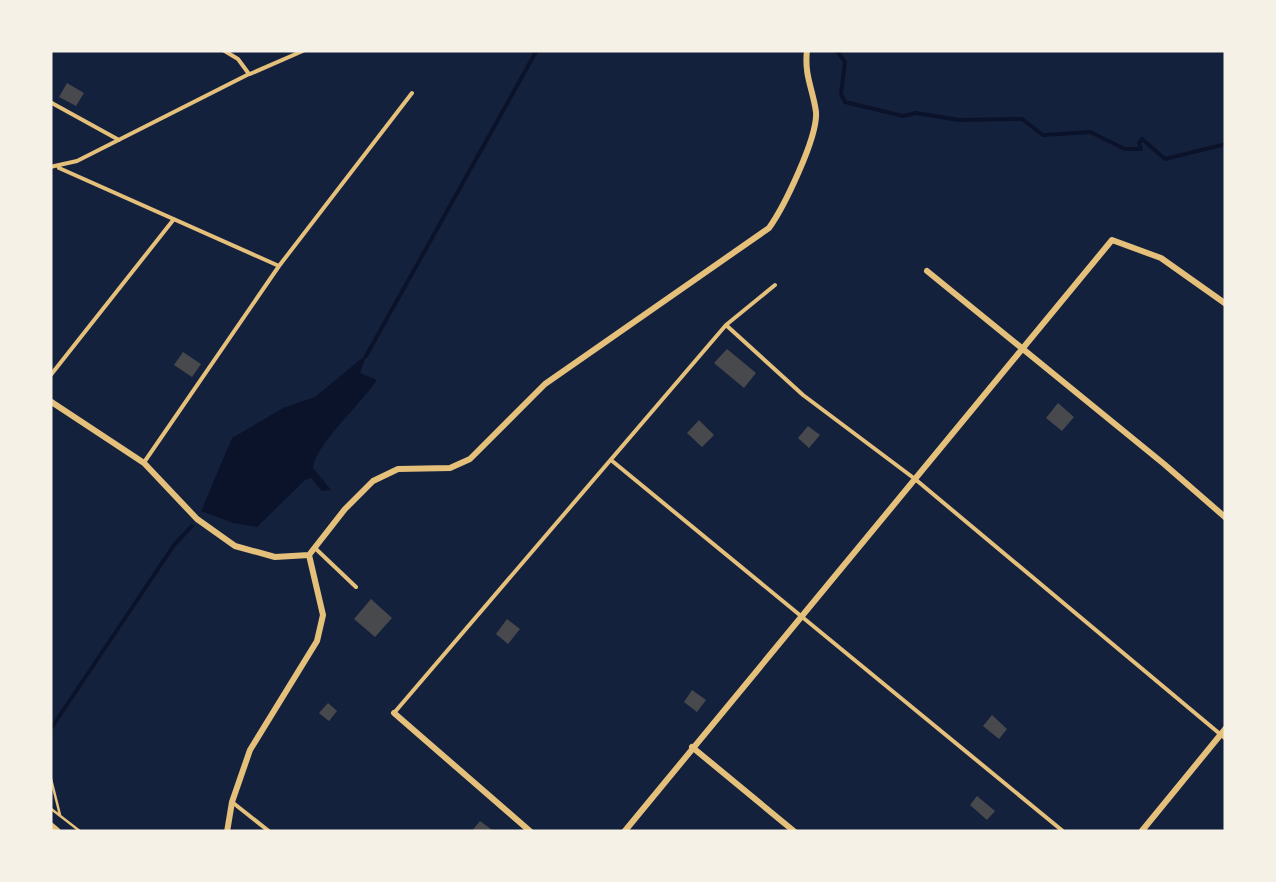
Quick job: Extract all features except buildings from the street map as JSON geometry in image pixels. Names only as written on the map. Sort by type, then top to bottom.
[{"type":"main road","points":[[50,827],[56,832]]},
{"type":"street","points":[[50,401],[144,463],[197,519],[235,546],[275,557],[309,555],[345,509],[374,481],[398,469],[450,468],[470,458],[545,384],[769,228],[786,204],[816,113],[805,74],[806,50]]},
{"type":"street","points":[[624,832],[1112,240],[1161,258],[1226,304]]},
{"type":"street","points":[[927,271],[1226,518]]},
{"type":"street","points":[[228,832],[232,802],[250,750],[317,641],[323,615],[309,555]]},
{"type":"street","points":[[394,712],[531,832]]},
{"type":"street","points":[[1141,832],[1224,734]]},
{"type":"street","points":[[692,746],[795,832]]},
{"type":"lane","points":[[223,50],[238,59],[249,74]]},
{"type":"lane","points":[[53,167],[305,50]]},
{"type":"lane","points":[[144,463],[279,266],[412,93]]},
{"type":"lane","points":[[50,102],[118,140]]},
{"type":"lane","points":[[53,167],[279,266]]},
{"type":"lane","points":[[50,376],[174,219]]},
{"type":"lane","points":[[394,712],[726,325],[774,285]]},
{"type":"lane","points":[[726,325],[803,395],[915,479],[1224,734]]},
{"type":"lane","points":[[612,460],[1064,832]]},
{"type":"lane","points":[[315,548],[356,587]]},
{"type":"lane","points":[[232,802],[270,832]]},
{"type":"path","points":[[50,775],[60,816]]},
{"type":"path","points":[[50,808],[80,832]]},
{"type":"water","points":[[367,354],[360,373],[377,380],[330,436],[313,468],[331,490],[322,491],[311,478],[305,480],[257,527],[201,511],[232,438],[283,408],[315,397]]},
{"type":"waterway","points":[[366,356],[537,50]]},
{"type":"waterway","points":[[836,50],[845,62],[841,94],[845,102],[903,116],[916,113],[959,120],[1022,119],[1043,135],[1090,132],[1125,149],[1141,149],[1142,139],[1165,159],[1226,144]]},
{"type":"waterway","points":[[50,730],[174,545],[192,526]]}]
